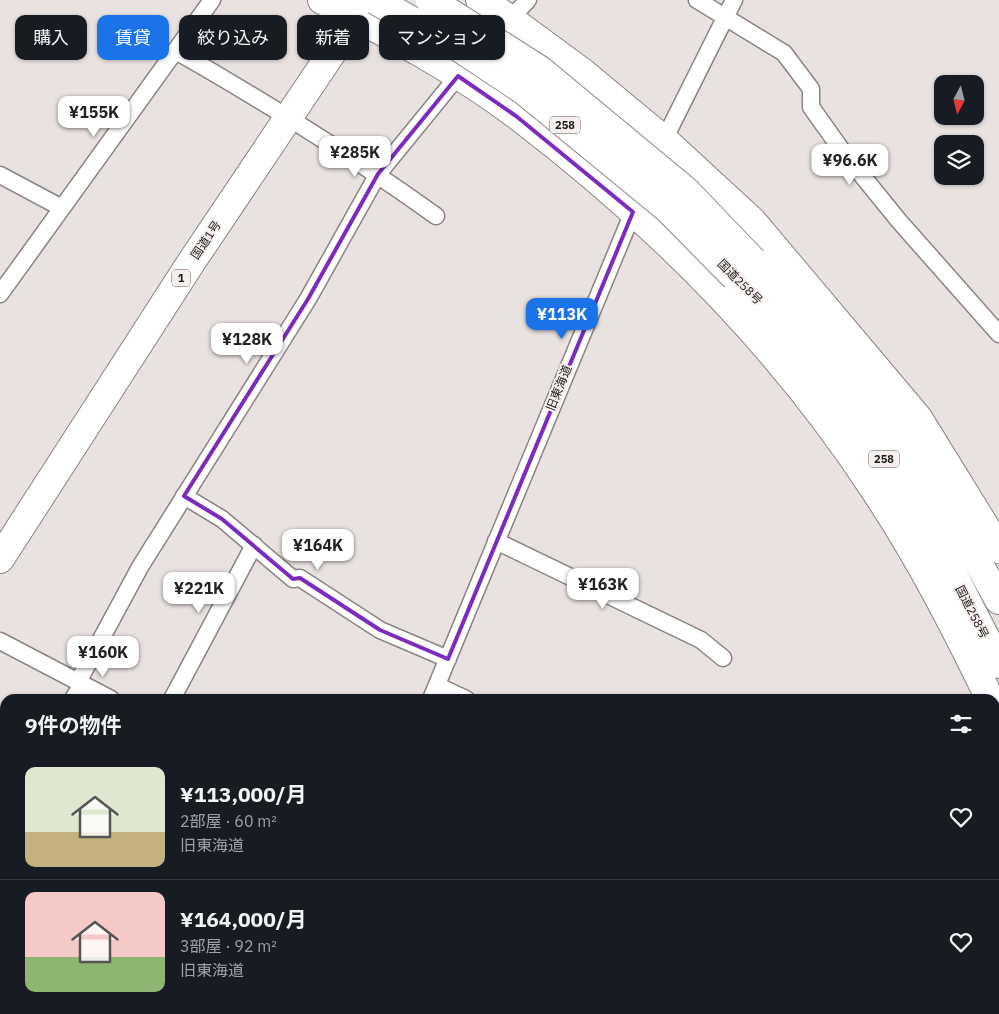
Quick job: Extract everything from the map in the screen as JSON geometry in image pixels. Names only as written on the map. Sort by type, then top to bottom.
[{"type":"highway","points":[[322,0],[366,6],[458,76],[516,116],[633,212],[727,302],[792,379],[845,447],[877,493],[912,549],[988,694]]},
{"type":"highway","name":"国道258号","points":[[430,0],[471,24],[540,70],[686,191],[744,269],[772,314],[886,462],[950,569],[999,664]]},
{"type":"highway","points":[[480,0],[519,9],[582,72],[664,140],[752,221],[918,418],[999,549]]},
{"type":"highway","name":"国道1号","points":[[4,543],[288,118],[366,6]]},
{"type":"highway","name":"国道258号","points":[[366,6],[460,48],[523,90],[744,269],[793,301],[911,454],[974,555],[999,600]]},
{"type":"street","points":[[0,294],[212,0]]},
{"type":"street","points":[[697,0],[726,20],[784,53],[811,89],[811,107],[843,152],[899,221],[999,334]]},
{"type":"street","name":"旧東海道","points":[[434,692],[664,140],[726,20],[734,0]]},
{"type":"street","points":[[176,51],[271,105],[288,118],[378,174],[436,216]]},
{"type":"street","points":[[75,694],[140,567],[308,299],[378,174],[458,76]]},
{"type":"street","points":[[0,175],[62,208]]},
{"type":"street","points":[[184,496],[222,519],[293,579],[300,578],[380,630],[448,659]]},
{"type":"street","points":[[496,541],[701,640],[723,658]]},
{"type":"street","points":[[175,694],[254,545]]},
{"type":"street","points":[[0,641],[101,694]]},
{"type":"highlighted area","points":[[458,76],[516,116],[633,212],[448,659],[380,630],[300,578],[293,579],[222,519],[184,496],[308,299],[378,174]]}]
